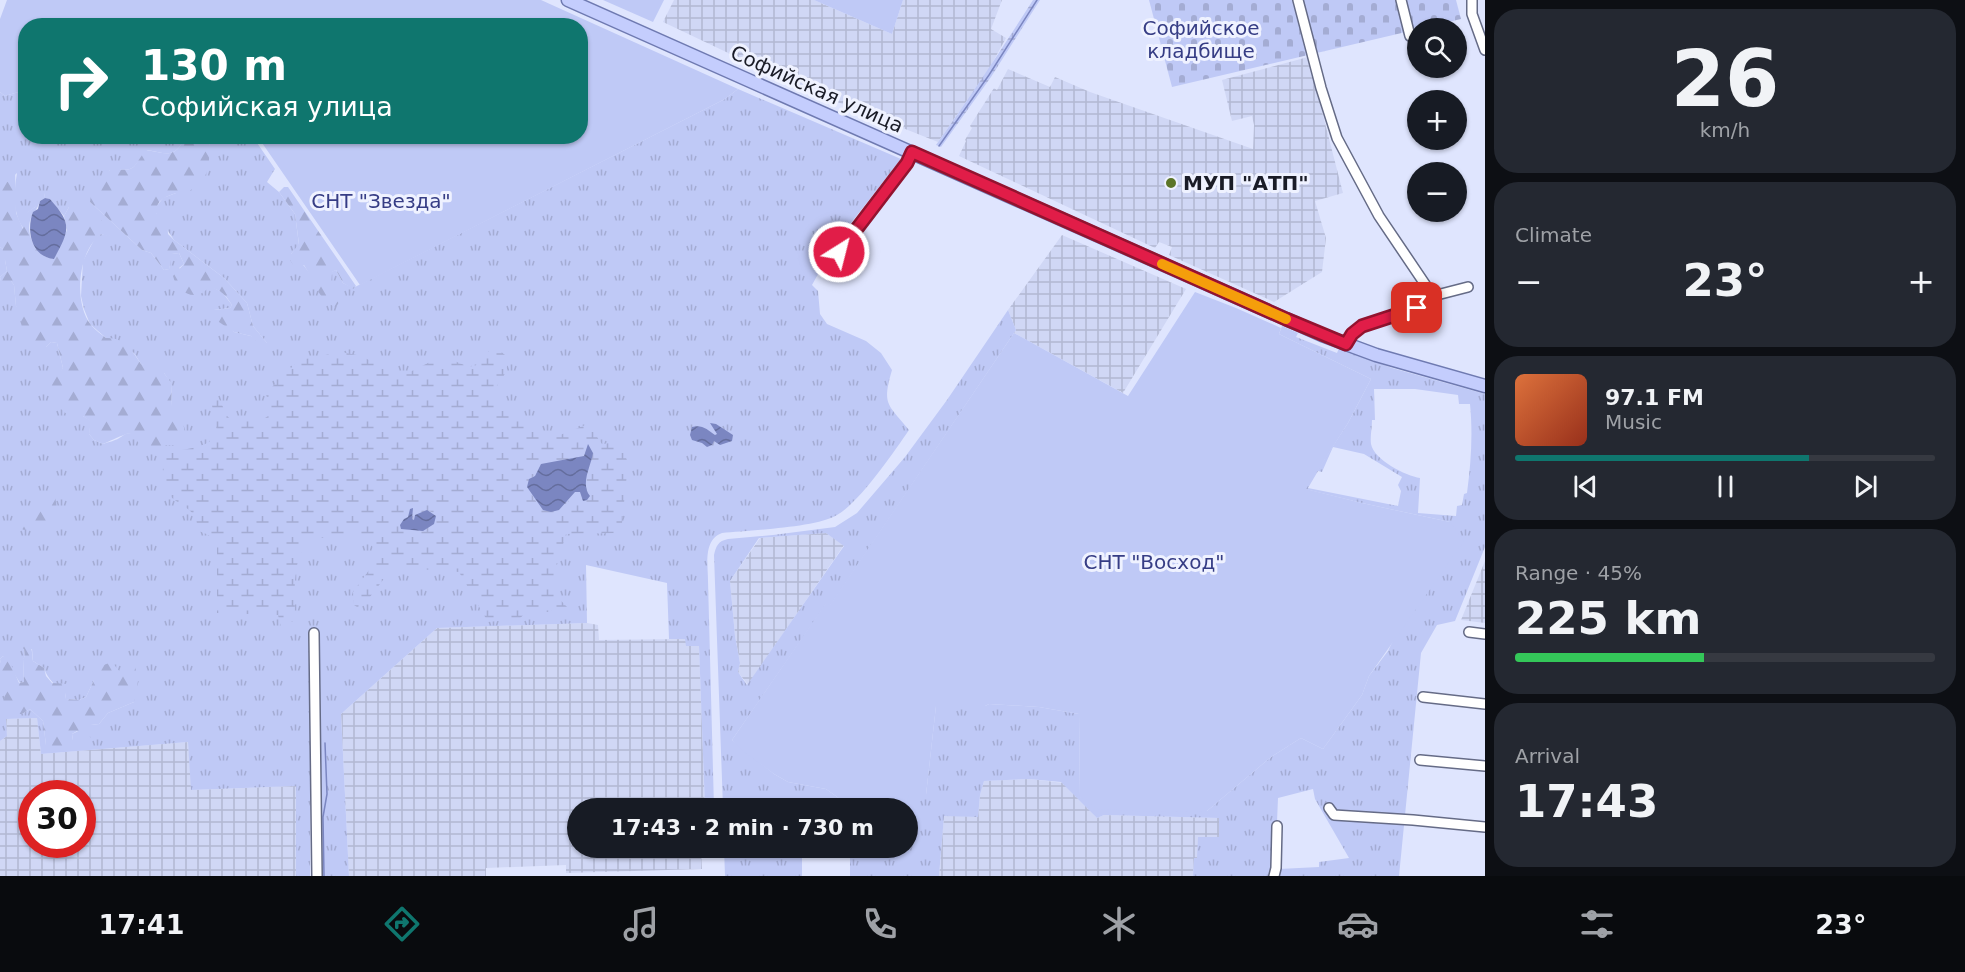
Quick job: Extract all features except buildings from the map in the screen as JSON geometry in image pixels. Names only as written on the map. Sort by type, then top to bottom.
[{"type":"main road","name":"Софийская улица","points":[[568,0],[1286,319],[1376,355],[1485,386]]},
{"type":"street","points":[[1298,0],[1337,138],[1379,216],[1433,296]]},
{"type":"street","points":[[1401,0],[1407,24]]},
{"type":"street","points":[[1472,0],[1472,14],[1485,50]]},
{"type":"street","points":[[839,252],[907,163],[912,152]]},
{"type":"street","points":[[1346,344],[1352,334],[1362,326],[1417,308],[1433,296],[1468,287]]},
{"type":"street","points":[[1469,632],[1485,634]]},
{"type":"street","points":[[314,633],[317,876]]},
{"type":"street","points":[[1423,697],[1485,704]]},
{"type":"street","points":[[1420,760],[1485,766]]},
{"type":"street","points":[[1329,808],[1334,815],[1413,819],[1485,827]]},
{"type":"street","points":[[1274,876],[1277,826]]},
{"type":"shaded area","points":[[674,0],[814,0],[892,34],[903,0],[1002,0],[991,29],[1006,38],[989,69],[938,142],[802,88],[663,22]]},
{"type":"shaded area","points":[[1308,57],[1343,193],[1315,201],[1326,238],[1322,272],[1274,302],[1169,255],[1172,247],[1159,242],[1155,248],[959,156],[972,128],[970,126],[994,88],[997,90],[1008,69],[1050,87],[1055,77],[1090,92],[1253,149],[1252,116],[1232,121],[1222,80]]},
{"type":"shaded area","points":[[1062,235],[1186,289],[1123,393],[1014,333],[1016,330],[1008,310]]},
{"type":"shaded area","points":[[826,533],[844,545],[748,685],[738,672],[740,663],[730,581],[760,538]]},
{"type":"shaded area","points":[[1485,561],[1485,623],[1461,620]]},
{"type":"shaded area","points":[[587,623],[598,625],[599,640],[686,639],[699,645],[705,798],[567,798],[567,858],[701,858],[702,869],[566,873],[566,865],[486,868],[486,876],[349,876],[341,714],[437,628]]},
{"type":"shaded area","points":[[37,718],[41,754],[188,742],[192,790],[296,786],[296,876],[0,876],[0,741],[7,736],[6,719]]},
{"type":"shaded area","points":[[1029,779],[1064,783],[1097,818],[1104,815],[1219,818],[1219,837],[1197,858],[1194,858],[1193,876],[939,876],[944,815],[978,817],[984,781]]},
{"type":"green space","name":"СНТ \"Звезда\"","points":[[7,0],[541,0],[581,18],[18,18],[18,92],[5,96],[0,92],[0,19]]},
{"type":"green space","points":[[603,0],[664,0],[653,22]]},
{"type":"green space","points":[[814,0],[903,0],[892,34]]},
{"type":"green space","points":[[1033,0],[1040,0],[991,77],[941,147],[936,145],[986,73]]},
{"type":"green space","name":"Софийское кладбище","points":[[1149,0],[1456,0],[1461,18],[1407,18],[1407,32],[1172,87]]},
{"type":"green space","name":"СНТ \"Звезда\"","points":[[588,21],[738,89],[725,99],[360,285],[263,144],[588,144]]},
{"type":"green space","points":[[738,89],[901,159],[836,242],[812,285],[818,291],[820,314],[827,324],[866,341],[881,353],[892,370],[887,390],[888,403],[909,430],[865,489],[837,515],[798,526],[722,533],[712,541],[707,561],[714,798],[705,798],[699,646],[686,646],[685,639],[669,639],[667,583],[586,565],[587,623],[437,628],[341,714],[349,876],[320,876],[320,703],[318,635],[315,629],[310,629],[310,876],[296,876],[296,786],[191,790],[188,742],[41,754],[37,718],[6,719],[7,736],[0,741],[0,661],[22,714],[30,709],[43,721],[46,745],[73,740],[72,734],[91,725],[99,724],[108,713],[134,702],[127,676],[94,680],[86,697],[79,700],[66,699],[65,693],[55,685],[44,668],[33,661],[32,649],[24,649],[24,682],[20,683],[3,656],[0,659],[0,277],[1,281],[11,281],[14,285],[16,306],[46,347],[51,342],[57,343],[63,368],[59,375],[83,416],[91,421],[89,434],[94,440],[103,444],[131,433],[171,406],[172,385],[164,373],[141,364],[134,353],[106,338],[90,324],[81,296],[83,261],[95,238],[101,234],[110,236],[69,207],[64,216],[50,199],[45,198],[44,193],[35,207],[27,213],[24,229],[20,223],[15,202],[17,173],[7,182],[0,182],[0,92],[5,96],[18,92],[18,144],[181,144],[171,153],[147,150],[133,168],[110,170],[90,202],[142,250],[151,253],[164,270],[169,269],[171,254],[179,253],[184,264],[179,268],[208,288],[222,292],[232,305],[230,308],[214,310],[234,332],[267,343],[253,326],[247,303],[224,278],[174,240],[156,213],[156,207],[163,198],[176,193],[209,144],[258,144],[275,169],[267,182],[279,192],[295,214],[299,245],[291,254],[305,267],[321,294],[329,302],[331,272],[336,270],[343,283],[353,288],[725,99]]},
{"type":"green space","points":[[181,144],[209,144],[209,164],[206,175],[183,196],[176,193],[162,200],[156,213],[167,220],[168,234],[174,240],[224,278],[247,303],[253,326],[267,343],[266,347],[262,348],[251,336],[234,332],[210,316],[214,310],[230,308],[232,305],[220,291],[208,288],[198,295],[192,295],[178,287],[173,276],[184,264],[179,253],[172,254],[169,269],[164,270],[151,253],[142,250],[90,202],[92,189],[110,170],[133,168],[146,150],[171,153]]},
{"type":"green space","points":[[15,168],[16,213],[23,229],[26,213],[35,207],[38,194],[44,192],[45,198],[40,201],[31,218],[29,231],[37,250],[48,258],[54,259],[67,230],[64,216],[69,207],[82,206],[109,226],[110,237],[101,234],[93,242],[83,264],[80,291],[85,315],[93,327],[106,338],[118,340],[127,345],[141,364],[164,363],[164,373],[172,384],[171,406],[181,412],[185,433],[177,445],[165,445],[158,453],[147,454],[131,433],[103,444],[94,440],[89,434],[90,421],[83,416],[78,420],[71,417],[59,406],[50,384],[63,368],[57,343],[51,342],[46,347],[47,353],[42,354],[26,337],[16,306],[14,285],[11,281],[1,281],[0,277],[7,271],[5,260],[1,257],[3,249],[0,247],[0,182],[7,182],[11,169]]},
{"type":"green space","points":[[284,187],[288,187],[356,286],[353,289],[343,283],[336,270],[332,272],[331,287],[341,299],[336,307],[325,301],[304,265],[294,266],[290,260],[291,254],[299,244],[295,214],[279,192]]},
{"type":"green space","points":[[0,247],[3,249],[7,271],[0,277]]},
{"type":"green space","name":"СНТ \"Восход\"","points":[[1195,292],[1236,308],[1281,328],[1279,334],[1371,379],[1348,423],[1306,489],[1450,522],[1464,541],[1369,676],[1362,695],[1323,749],[1301,738],[1271,757],[1207,811],[1156,812],[1098,809],[1080,797],[1079,714],[1039,707],[989,704],[985,706],[936,706],[926,795],[909,795],[908,798],[839,798],[826,789],[788,782],[743,751],[732,740],[826,603],[830,605],[1014,333],[1128,396]]},
{"type":"green space","points":[[1008,310],[1016,330],[830,606],[826,604],[732,740],[774,774],[788,782],[826,789],[839,798],[723,798],[714,555],[718,544],[728,539],[835,527],[857,513],[905,457]],"holes":[[[826,533],[844,546],[747,685],[738,672],[740,663],[730,581],[759,538]]]},
{"type":"green space","points":[[1282,326],[1298,333],[1296,337],[1337,353],[1339,348],[1392,368],[1485,394],[1485,547],[1455,621],[1437,625],[1421,653],[1399,876],[1193,876],[1198,837],[1219,837],[1219,818],[1104,815],[1097,818],[1061,782],[1029,779],[984,781],[978,817],[944,816],[939,876],[850,876],[850,858],[918,858],[918,798],[854,798],[926,795],[936,706],[985,706],[989,704],[1039,707],[1079,714],[1080,797],[1207,811],[1271,757],[1301,738],[1323,749],[1362,695],[1369,676],[1388,651],[1450,522],[1305,489],[1348,423],[1371,379],[1279,334]],"holes":[[[1374,389],[1415,389],[1458,395],[1459,404],[1470,404],[1470,471],[1467,493],[1464,494],[1462,505],[1457,506],[1456,516],[1418,513],[1420,478],[1391,466],[1373,450],[1371,435],[1372,420],[1375,420]],[[1333,447],[1364,454],[1402,477],[1398,485],[1401,491],[1398,506],[1308,488],[1318,471],[1322,472]],[[1313,789],[1315,799],[1349,858],[1319,862],[1319,867],[1279,869],[1281,822],[1277,822],[1278,798]]]},
{"type":"green space","points":[[492,346],[505,355],[507,366],[494,393],[496,405],[555,437],[588,424],[602,444],[620,442],[628,463],[621,533],[566,534],[550,589],[567,607],[547,612],[529,610],[519,619],[488,622],[459,572],[393,567],[363,606],[357,607],[354,605],[353,592],[375,562],[374,551],[369,537],[338,536],[314,539],[303,549],[299,557],[295,579],[295,620],[281,627],[278,615],[217,613],[217,546],[210,536],[198,531],[192,513],[170,496],[165,484],[163,467],[164,459],[171,452],[205,444],[215,436],[217,431],[210,395],[216,387],[217,395],[228,417],[233,421],[262,420],[271,414],[272,410],[263,387],[271,388],[299,360],[341,352],[362,356],[395,376],[402,376],[440,357],[467,366],[477,365]],"holes":[[[584,456],[592,459],[587,475],[587,492],[581,495],[575,492],[566,504],[538,505],[531,493],[529,479],[534,476],[541,464]],[[429,511],[434,513],[429,527],[423,531],[401,529],[408,517],[414,520],[418,514]]]},
{"type":"green space","points":[[47,491],[55,496],[59,522],[55,525],[44,523],[24,530],[18,527],[18,519],[29,511],[40,509],[40,497]]},
{"type":"green space","points":[[23,642],[29,644],[33,661],[44,668],[46,676],[52,683],[68,684],[66,699],[79,700],[86,697],[94,680],[92,674],[95,668],[112,662],[123,676],[127,676],[127,669],[135,666],[138,681],[134,702],[108,713],[99,724],[91,725],[92,738],[77,731],[72,734],[74,747],[50,751],[46,745],[43,721],[30,709],[22,714],[6,714],[0,659],[3,656],[10,662],[19,683],[24,682],[23,659],[25,656],[24,649],[20,646]]},
{"type":"green space","points":[[724,858],[802,858],[802,876],[725,876]]},
{"type":"water","points":[[45,198],[50,199],[62,215],[66,228],[63,241],[54,259],[40,253],[32,241],[30,227],[33,212],[38,209],[40,201]]},
{"type":"water","points":[[710,423],[716,424],[733,435],[732,441],[720,445],[714,441],[707,447],[692,440],[690,435],[692,427],[696,426],[717,434]]},
{"type":"water","points":[[588,444],[593,453],[586,481],[590,496],[583,501],[580,492],[575,492],[559,510],[551,512],[543,510],[527,487],[529,479],[535,476],[541,464],[584,456]]},
{"type":"water","points":[[413,508],[412,519],[414,520],[415,515],[427,510],[436,516],[434,524],[423,531],[401,529],[400,525]]},
{"type":"waterway","points":[[939,146],[989,75],[1037,0]]},
{"type":"waterway","points":[[324,876],[323,817],[327,794],[325,743]]},
{"type":"slow traffic","points":[[1162,264],[1286,319]]},
{"type":"place","name":"МУП \"АТП\"","points":[[1171,183]]},
{"type":"route","points":[[839,252],[907,163],[912,152],[1346,344],[1352,334],[1362,326],[1417,308]]}]
